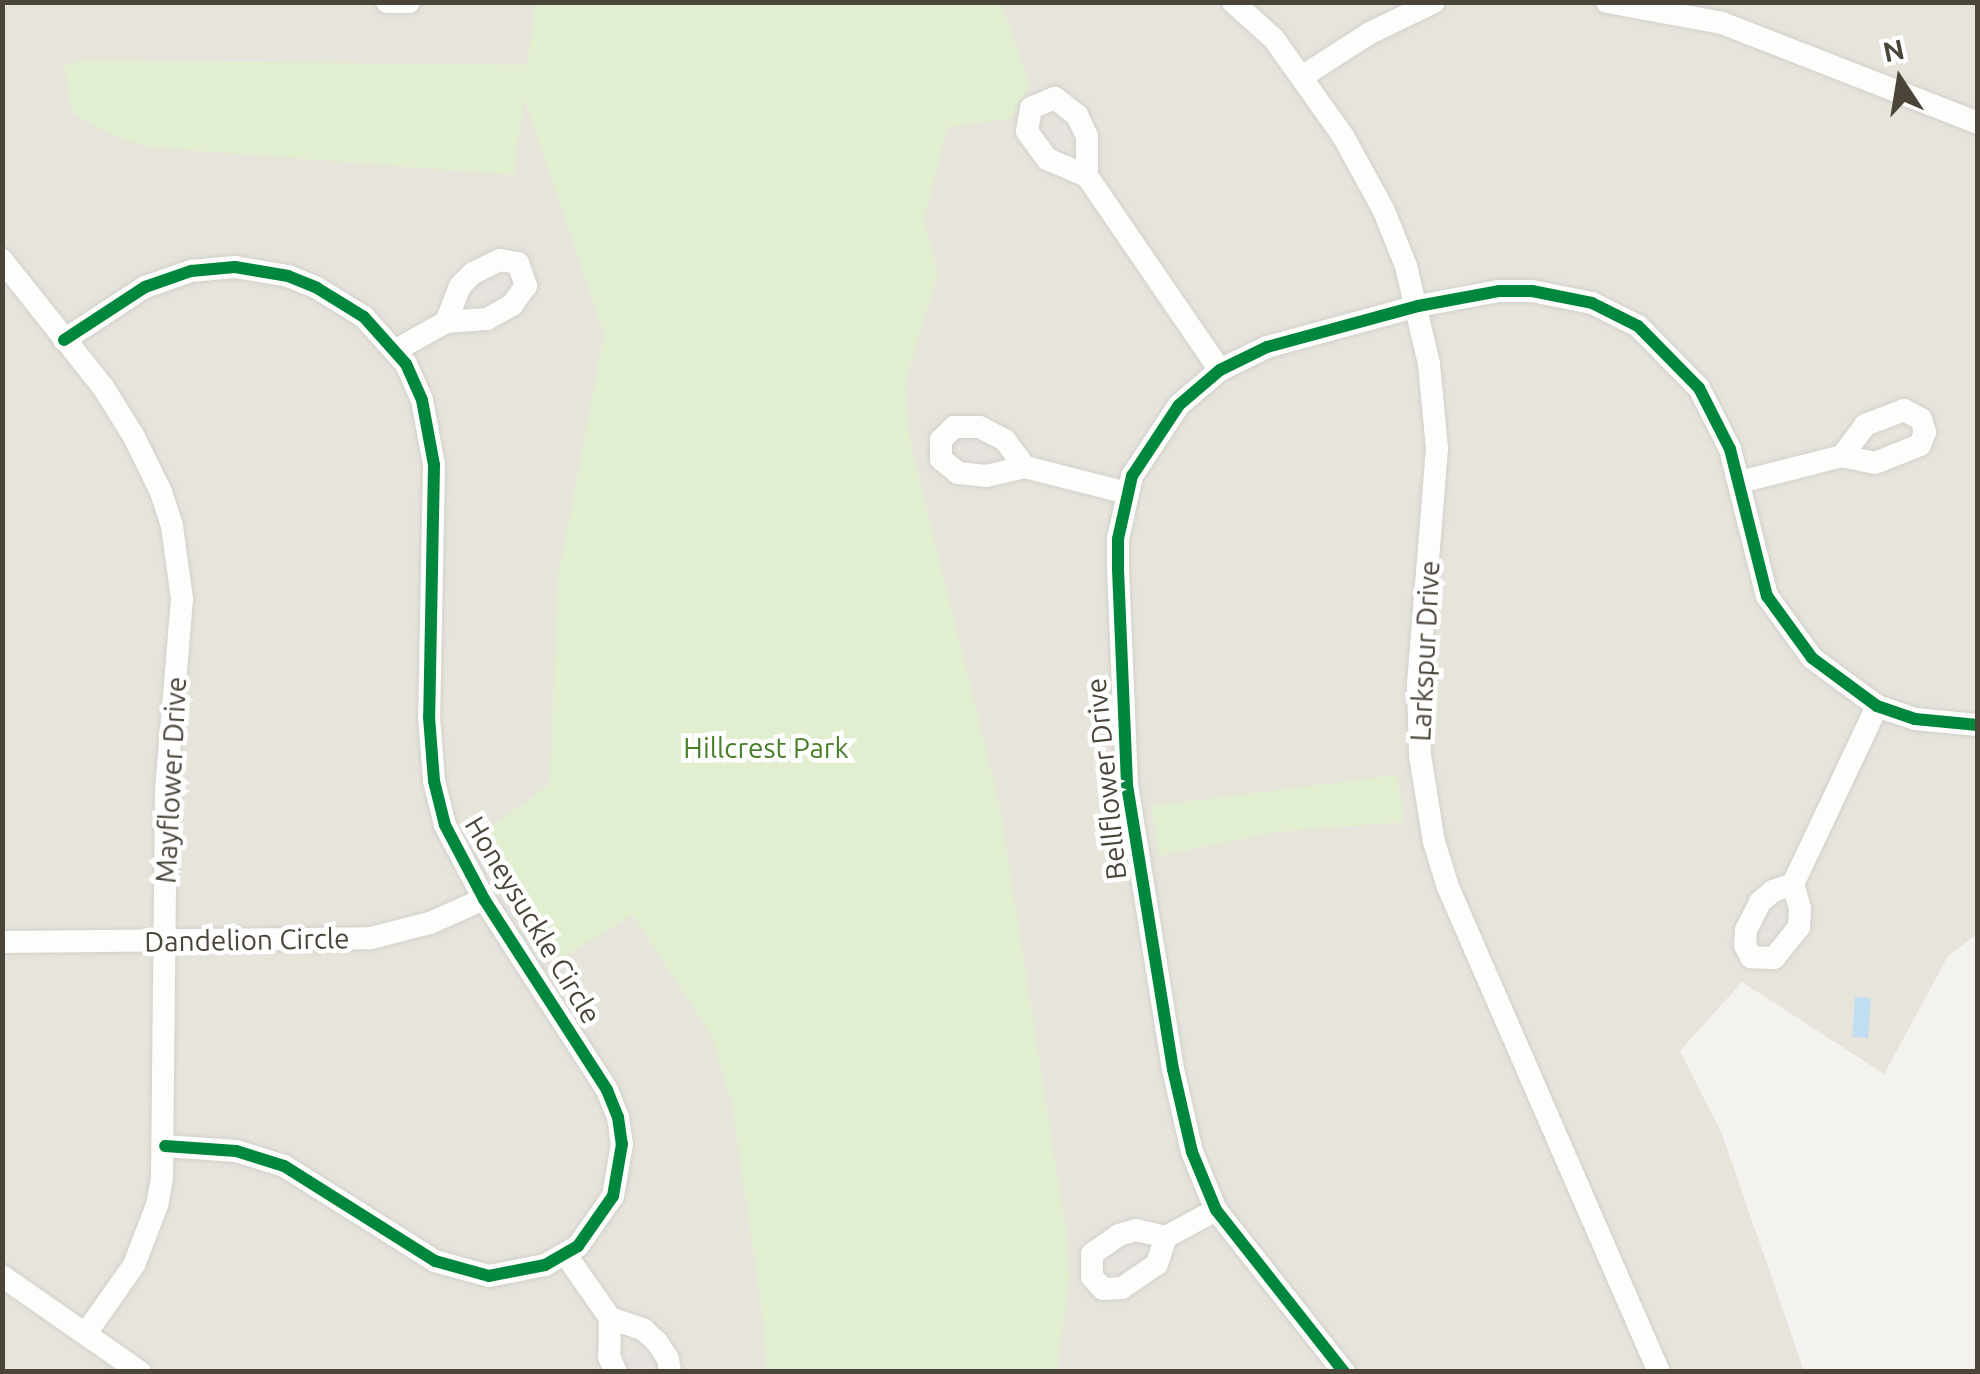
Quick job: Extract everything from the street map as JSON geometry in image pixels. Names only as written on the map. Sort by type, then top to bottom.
[{"type":"street","points":[[387,2],[410,2]]},
{"type":"street","name":"Larkspur Drive","points":[[1233,2],[1274,39],[1303,76],[1384,210],[1418,306],[1436,448],[1418,686],[1420,754],[1434,842],[1448,887],[1659,1372]]},
{"type":"street","points":[[1303,76],[1370,33],[1434,2]]},
{"type":"street","points":[[1607,2],[1722,23],[1978,123]]},
{"type":"street","points":[[1087,176],[1220,370]]},
{"type":"street","name":"Mayflower Drive","points":[[2,260],[133,435],[161,492],[176,548],[182,623],[166,790],[165,1146],[157,1205],[146,1241],[134,1265],[86,1333]]},
{"type":"street","name":"Honeysuckle Circle","points":[[64,340],[145,287],[192,271],[235,268],[288,276],[318,288],[364,317],[396,350],[422,400],[434,465],[429,716],[434,782],[454,845],[484,899],[602,1082],[618,1117],[620,1172],[613,1196],[594,1227],[566,1255],[528,1270],[489,1276],[468,1273],[418,1251],[284,1166],[236,1151],[165,1146]]},
{"type":"street","name":"Bellflower Drive","points":[[1344,1372],[1328,1346],[1238,1243],[1216,1210],[1182,1113],[1127,784],[1118,569],[1126,494],[1158,430],[1179,405],[1220,370],[1267,347],[1469,294],[1532,291],[1592,303],[1616,314],[1658,343],[1699,388],[1730,449],[1768,596],[1812,658],[1877,706]]},
{"type":"street","points":[[396,350],[446,322]]},
{"type":"street","points":[[1740,482],[1842,456]]},
{"type":"street","points":[[1025,467],[1126,494]]},
{"type":"street","points":[[1793,884],[1877,706],[1915,719],[1978,725]]},
{"type":"street","name":"Dandelion Circle","points":[[2,942],[386,936],[430,923],[484,899]]},
{"type":"street","points":[[1166,1237],[1216,1210]]},
{"type":"street","points":[[566,1255],[610,1318],[650,1335],[668,1359],[670,1372]]},
{"type":"street","points":[[2,1276],[140,1372]]},
{"type":"street","points":[[610,1318],[609,1357],[616,1372]]},
{"type":"shaded area","points":[[3,3],[1977,3],[1977,934],[1948,956],[1884,1074],[1742,982],[1680,1051],[1722,1134],[1804,1371],[3,1372]]},
{"type":"shaded area","points":[[1054,111],[1069,114],[1084,142],[1065,139],[1065,155],[1047,152],[1035,125],[1055,128]]},
{"type":"shaded area","points":[[501,264],[497,284],[513,275],[512,296],[484,313],[486,294],[472,303],[474,279]]},
{"type":"shaded area","points":[[970,430],[1000,445],[985,453],[996,463],[985,471],[948,461],[968,450],[955,439]]},
{"type":"shaded area","points":[[1768,900],[1774,919],[1780,908],[1787,907],[1792,920],[1777,950],[1770,931],[1758,943],[1751,926]]},
{"type":"shaded area","points":[[1139,1233],[1132,1255],[1150,1252],[1146,1267],[1116,1282],[1121,1262],[1111,1267],[1103,1264],[1108,1248]]},
{"type":"shaded area","points":[[631,1337],[650,1342],[664,1371],[622,1371],[618,1352],[637,1355]]},
{"type":"green space","name":"Hillcrest Park","points":[[535,3],[1001,3],[1030,86],[1010,119],[948,127],[924,219],[938,273],[905,383],[911,444],[1000,807],[1067,1237],[1070,1275],[1057,1371],[766,1371],[761,1305],[732,1105],[712,1037],[633,915],[554,962],[478,836],[550,784],[557,582],[604,334],[524,99],[514,175],[149,147],[113,136],[75,115],[71,107],[64,65],[85,60],[526,65],[525,82]]},
{"type":"green space","points":[[1397,775],[1404,822],[1274,832],[1159,856],[1151,806]]},
{"type":"water","points":[[1855,997],[1871,998],[1868,1038],[1852,1037]]},
{"type":"cycle path","points":[[64,340],[145,287],[191,271],[235,267],[288,276],[317,288],[364,317],[406,364],[422,400],[434,465],[429,717],[434,781],[445,825],[484,899],[607,1090],[618,1117],[622,1144],[613,1196],[578,1246],[545,1265],[489,1276],[435,1261],[284,1166],[236,1151],[165,1146]]},
{"type":"cycle path","points":[[1344,1372],[1216,1210],[1192,1152],[1173,1069],[1127,784],[1118,539],[1132,476],[1179,405],[1220,370],[1267,347],[1418,306],[1499,291],[1532,291],[1592,303],[1638,326],[1699,388],[1730,449],[1767,596],[1812,658],[1877,706],[1915,719],[1978,725]]}]
